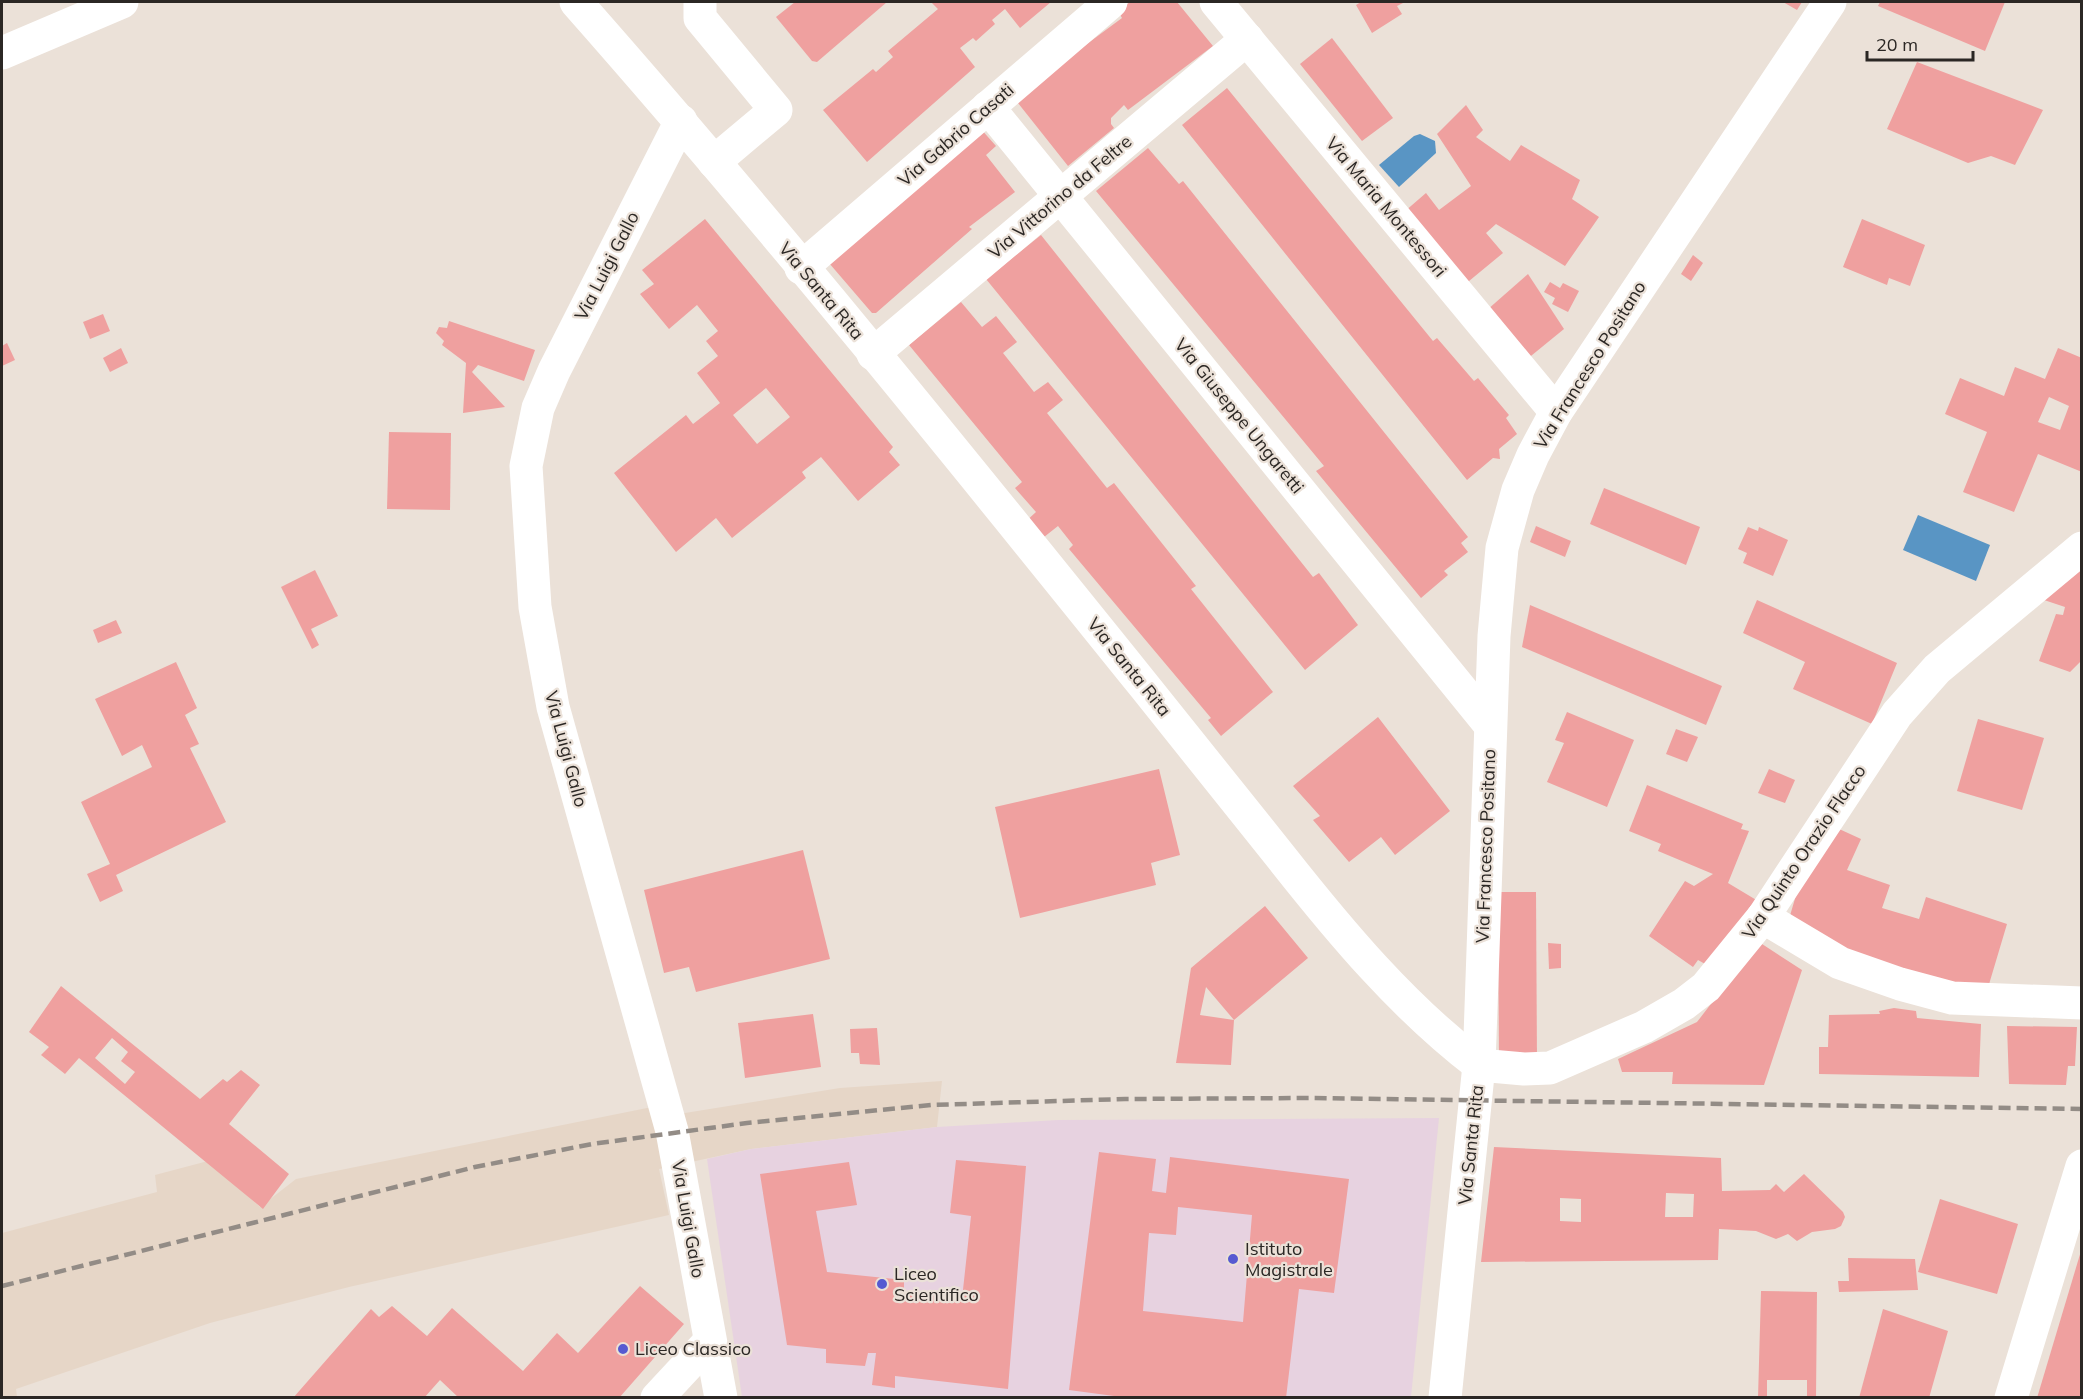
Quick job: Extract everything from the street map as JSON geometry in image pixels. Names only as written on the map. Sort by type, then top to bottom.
[{"type":"street","points":[[2,53],[122,2]]},
{"type":"street","name":"Via Santa Rita","points":[[576,2],[681,121],[873,354],[1144,685],[1344,937],[1419,1015],[1479,1065],[1445,1398]]},
{"type":"street","points":[[700,2],[700,18],[776,110],[714,162]]},
{"type":"street","name":"Via Gabrio Casati","points":[[801,268],[1110,2]]},
{"type":"street","name":"Via Maria Montessori","points":[[1216,2],[1556,412]]},
{"type":"street","name":"Via Francesco Positano","points":[[1479,1065],[1494,636],[1502,548],[1518,490],[1533,455],[1556,412],[1830,2]]},
{"type":"street","name":"Via Vittorino da Feltre","points":[[873,354],[1247,39]]},
{"type":"street","name":"Via Giuseppe Ungaretti","points":[[988,107],[1490,724]]},
{"type":"street","name":"Via Luigi Gallo","points":[[681,121],[554,371],[538,408],[526,466],[535,607],[553,707],[672,1131],[721,1398]]},
{"type":"street","name":"Via Quinto Orazio Flacco","points":[[1479,1065],[1524,1069],[1550,1068],[1644,1027],[1684,1004],[1706,987],[1763,917],[1897,714],[1937,669],[2082,548]]},
{"type":"street","points":[[1763,917],[1840,963],[1900,984],[1952,998],[2082,1003]]},
{"type":"street","points":[[2012,1398],[2072,1234],[2082,1167]]},
{"type":"street","points":[[657,1398],[710,1341]]},
{"type":"shaded area","points":[[942,1081],[937,1127],[751,1149],[659,1169],[669,1215],[349,1287],[210,1323],[16,1389],[17,1397],[2,1398],[2,1233],[157,1192],[155,1175],[208,1161],[260,1207],[296,1179],[652,1107],[654,1118],[840,1088]]},
{"type":"shaded area","points":[[1439,1118],[1411,1397],[742,1397],[707,1159],[751,1149],[937,1127],[1058,1120]]},
{"type":"water","points":[[1420,134],[1435,141],[1436,153],[1399,187],[1379,165],[1414,136]]},
{"type":"water","points":[[1918,515],[1990,545],[1976,581],[1903,550]]},
{"type":"building","points":[[795,2],[887,2],[817,62],[812,61],[776,17]]},
{"type":"building","points":[[931,2],[1051,2],[1020,28],[1005,9],[992,20],[995,24],[976,41],[973,38],[960,48],[975,67],[867,162],[823,110],[873,69],[876,72],[893,57],[888,51],[938,9]]},
{"type":"building","points":[[1130,2],[1177,2],[1213,46],[1128,110],[1124,105],[1111,118],[1114,128],[1068,166],[1014,98],[1122,18],[1118,11]]},
{"type":"building","points":[[1361,2],[1405,2],[1397,6],[1402,14],[1372,33],[1356,5]]},
{"type":"building","points":[[1783,2],[1802,2],[1797,10]]},
{"type":"building","points":[[1880,2],[2005,2],[1985,51],[1878,6]]},
{"type":"building","points":[[1332,38],[1393,118],[1362,141],[1300,64]]},
{"type":"building","points":[[1917,62],[2043,110],[2015,165],[1991,156],[1968,163],[1887,129]]},
{"type":"building","points":[[1227,88],[1433,341],[1437,338],[1474,381],[1478,378],[1509,415],[1506,418],[1517,434],[1499,449],[1500,459],[1493,458],[1467,480],[1182,125]]},
{"type":"building","points":[[1466,105],[1483,130],[1476,137],[1510,161],[1521,145],[1580,180],[1572,199],[1599,217],[1565,266],[1496,224],[1486,233],[1503,253],[1463,286],[1404,212],[1426,193],[1439,210],[1471,186],[1437,134]]},
{"type":"building","points":[[980,128],[996,146],[986,155],[1015,192],[969,227],[972,229],[876,313],[872,313],[823,256]]},
{"type":"building","points":[[1148,148],[1179,184],[1183,181],[1468,537],[1461,543],[1468,552],[1444,571],[1448,575],[1421,598],[1316,471],[1324,466],[1096,191]]},
{"type":"building","points":[[705,219],[893,447],[889,452],[900,465],[858,501],[821,457],[802,472],[806,478],[732,538],[716,518],[676,552],[614,473],[686,415],[693,424],[720,403],[697,373],[718,356],[706,341],[718,331],[697,305],[669,329],[640,294],[654,284],[642,270]],"holes":[[[766,388],[790,417],[757,444],[733,415]]]},
{"type":"building","points":[[1862,219],[1925,245],[1910,286],[1889,278],[1887,285],[1843,267]]},
{"type":"building","points":[[1041,235],[1313,577],[1319,573],[1358,625],[1305,670],[986,279]]},
{"type":"building","points":[[1693,255],[1703,263],[1691,281],[1681,274]]},
{"type":"building","points":[[1528,274],[1564,329],[1526,360],[1487,310]]},
{"type":"building","points":[[1550,282],[1560,288],[1563,283],[1579,291],[1568,312],[1552,304],[1555,298],[1544,292]]},
{"type":"building","points":[[961,302],[982,327],[996,316],[1017,342],[1003,353],[1034,392],[1048,382],[1063,400],[1047,413],[1107,488],[1114,483],[1196,586],[1191,589],[1273,692],[1221,736],[1208,720],[1211,718],[1069,549],[1073,545],[1058,526],[1039,541],[1024,523],[1036,512],[1015,488],[1022,482],[909,345]]},
{"type":"building","points":[[103,314],[110,331],[90,339],[83,322]]},
{"type":"building","points":[[449,321],[535,350],[524,381],[478,365],[472,372],[505,407],[463,413],[466,363],[442,345],[444,341],[436,333],[439,327],[447,328]]},
{"type":"building","points":[[7,343],[15,360],[2,366],[2,346]]},
{"type":"building","points":[[121,348],[128,363],[110,372],[103,358]]},
{"type":"building","points":[[2058,348],[2082,358],[2082,472],[2038,454],[2014,512],[1963,492],[1987,432],[1945,414],[1960,378],[2004,396],[2015,367],[2045,379]],"holes":[[[2049,397],[2069,406],[2060,430],[2038,422]]]},
{"type":"building","points":[[389,432],[451,433],[450,510],[387,509]]},
{"type":"building","points":[[1604,488],[1700,527],[1686,565],[1590,524]]},
{"type":"building","points":[[1536,526],[1571,541],[1565,557],[1530,542]]},
{"type":"building","points":[[1748,527],[1758,531],[1759,527],[1788,540],[1773,576],[1743,563],[1747,553],[1738,549]]},
{"type":"building","points":[[2082,562],[2082,660],[2070,672],[2039,661],[2056,614],[2063,615],[2065,607],[2041,599]]},
{"type":"building","points":[[315,570],[338,616],[311,629],[319,645],[312,649],[281,587]]},
{"type":"building","points":[[1757,600],[1897,663],[1872,724],[1793,689],[1805,662],[1743,633]]},
{"type":"building","points":[[1530,605],[1722,686],[1706,725],[1522,647]]},
{"type":"building","points":[[116,620],[122,633],[98,643],[93,630]]},
{"type":"building","points":[[176,662],[197,708],[185,715],[199,744],[190,748],[226,822],[116,875],[123,891],[100,902],[87,874],[110,864],[81,802],[152,767],[142,745],[122,756],[95,699]]},
{"type":"building","points":[[1567,712],[1634,740],[1607,807],[1547,782],[1564,743],[1555,740]]},
{"type":"building","points":[[1378,717],[1450,811],[1395,855],[1381,837],[1349,862],[1313,820],[1320,816],[1293,786]]},
{"type":"building","points":[[1978,719],[2044,738],[2022,810],[1957,791]]},
{"type":"building","points":[[1676,729],[1698,737],[1687,762],[1666,754]]},
{"type":"building","points":[[1159,769],[1180,855],[1151,863],[1156,885],[1020,918],[995,807]]},
{"type":"building","points":[[1769,769],[1795,780],[1785,803],[1758,793]]},
{"type":"building","points":[[1647,785],[1743,824],[1741,829],[1749,831],[1728,883],[1763,904],[1714,969],[1698,960],[1693,967],[1649,936],[1685,881],[1694,886],[1713,874],[1658,851],[1661,844],[1629,831]]},
{"type":"building","points":[[1837,828],[1861,839],[1847,870],[1890,885],[1882,908],[1919,919],[1926,897],[2007,924],[1987,991],[1885,969],[1789,919],[1799,885]]},
{"type":"building","points":[[803,850],[830,959],[696,992],[689,967],[664,973],[644,890]]},
{"type":"building","points":[[1498,892],[1536,892],[1537,1062],[1499,1062]]},
{"type":"building","points":[[1265,906],[1308,958],[1234,1020],[1231,1065],[1176,1063],[1191,968]],"holes":[[[1206,987],[1234,1020],[1200,1015]]]},
{"type":"building","points":[[1548,943],[1561,944],[1561,968],[1549,969]]},
{"type":"building","points":[[1762,944],[1802,970],[1764,1085],[1672,1084],[1673,1072],[1622,1072],[1618,1059],[1697,1022],[1755,947]]},
{"type":"building","points":[[61,986],[200,1099],[223,1079],[227,1082],[241,1070],[260,1085],[229,1124],[289,1174],[263,1209],[79,1058],[65,1074],[41,1055],[49,1047],[29,1032]],"holes":[[[112,1038],[128,1052],[121,1061],[135,1072],[125,1084],[95,1058]]]},
{"type":"building","points":[[1894,1008],[1916,1011],[1917,1018],[1981,1024],[1979,1077],[1819,1074],[1819,1047],[1828,1047],[1829,1015],[1880,1014],[1879,1011]]},
{"type":"building","points":[[813,1014],[821,1067],[745,1078],[738,1023]]},
{"type":"building","points":[[2007,1026],[2077,1027],[2075,1066],[2068,1066],[2066,1085],[2009,1084]]},
{"type":"building","points":[[877,1028],[880,1065],[860,1064],[859,1053],[851,1053],[850,1029]]},
{"type":"building","points":[[1494,1147],[1721,1158],[1722,1191],[1770,1190],[1776,1184],[1784,1192],[1804,1174],[1843,1212],[1845,1217],[1841,1226],[1835,1229],[1812,1232],[1797,1241],[1788,1234],[1776,1239],[1756,1231],[1719,1229],[1718,1260],[1481,1262]],"holes":[[[1666,1193],[1694,1194],[1693,1217],[1665,1217]],[[1560,1198],[1581,1199],[1581,1222],[1560,1221]]]},
{"type":"building","points":[[1099,1152],[1156,1159],[1152,1191],[1166,1193],[1170,1157],[1349,1179],[1334,1293],[1299,1289],[1286,1398],[1129,1398],[1069,1390]],"holes":[[[1178,1207],[1252,1215],[1243,1322],[1143,1311],[1149,1233],[1176,1235]]]},
{"type":"building","points":[[956,1160],[1026,1166],[1008,1389],[895,1376],[895,1388],[872,1385],[876,1353],[868,1353],[865,1366],[826,1363],[826,1349],[787,1345],[760,1174],[849,1162],[857,1205],[816,1211],[827,1272],[904,1280],[904,1292],[962,1299],[971,1216],[950,1213]]},
{"type":"building","points":[[1940,1199],[2018,1224],[1997,1294],[1918,1272]]},
{"type":"building","points":[[2081,1251],[2082,1398],[2037,1398]]},
{"type":"building","points":[[1848,1258],[1915,1259],[1918,1290],[1839,1292],[1838,1281],[1849,1281]]},
{"type":"building","points":[[640,1286],[684,1324],[619,1398],[459,1398],[440,1380],[424,1398],[293,1398],[371,1309],[379,1317],[392,1306],[427,1336],[452,1308],[523,1371],[557,1333],[578,1353]]},
{"type":"building","points":[[1761,1291],[1817,1292],[1816,1398],[1807,1398],[1807,1380],[1767,1380],[1767,1398],[1758,1398]]},
{"type":"building","points":[[1883,1309],[1948,1331],[1929,1398],[1859,1398]]},
{"type":"railway","points":[[2,1286],[475,1167],[592,1144],[747,1123],[931,1105],[1125,1099],[1310,1098],[2082,1109]]},
{"type":"place","name":"Istituto Magistrale","points":[[1233,1259]]},
{"type":"place","name":"Liceo Scientifico","points":[[882,1284]]},
{"type":"place","name":"Liceo Classico","points":[[623,1349]]}]
